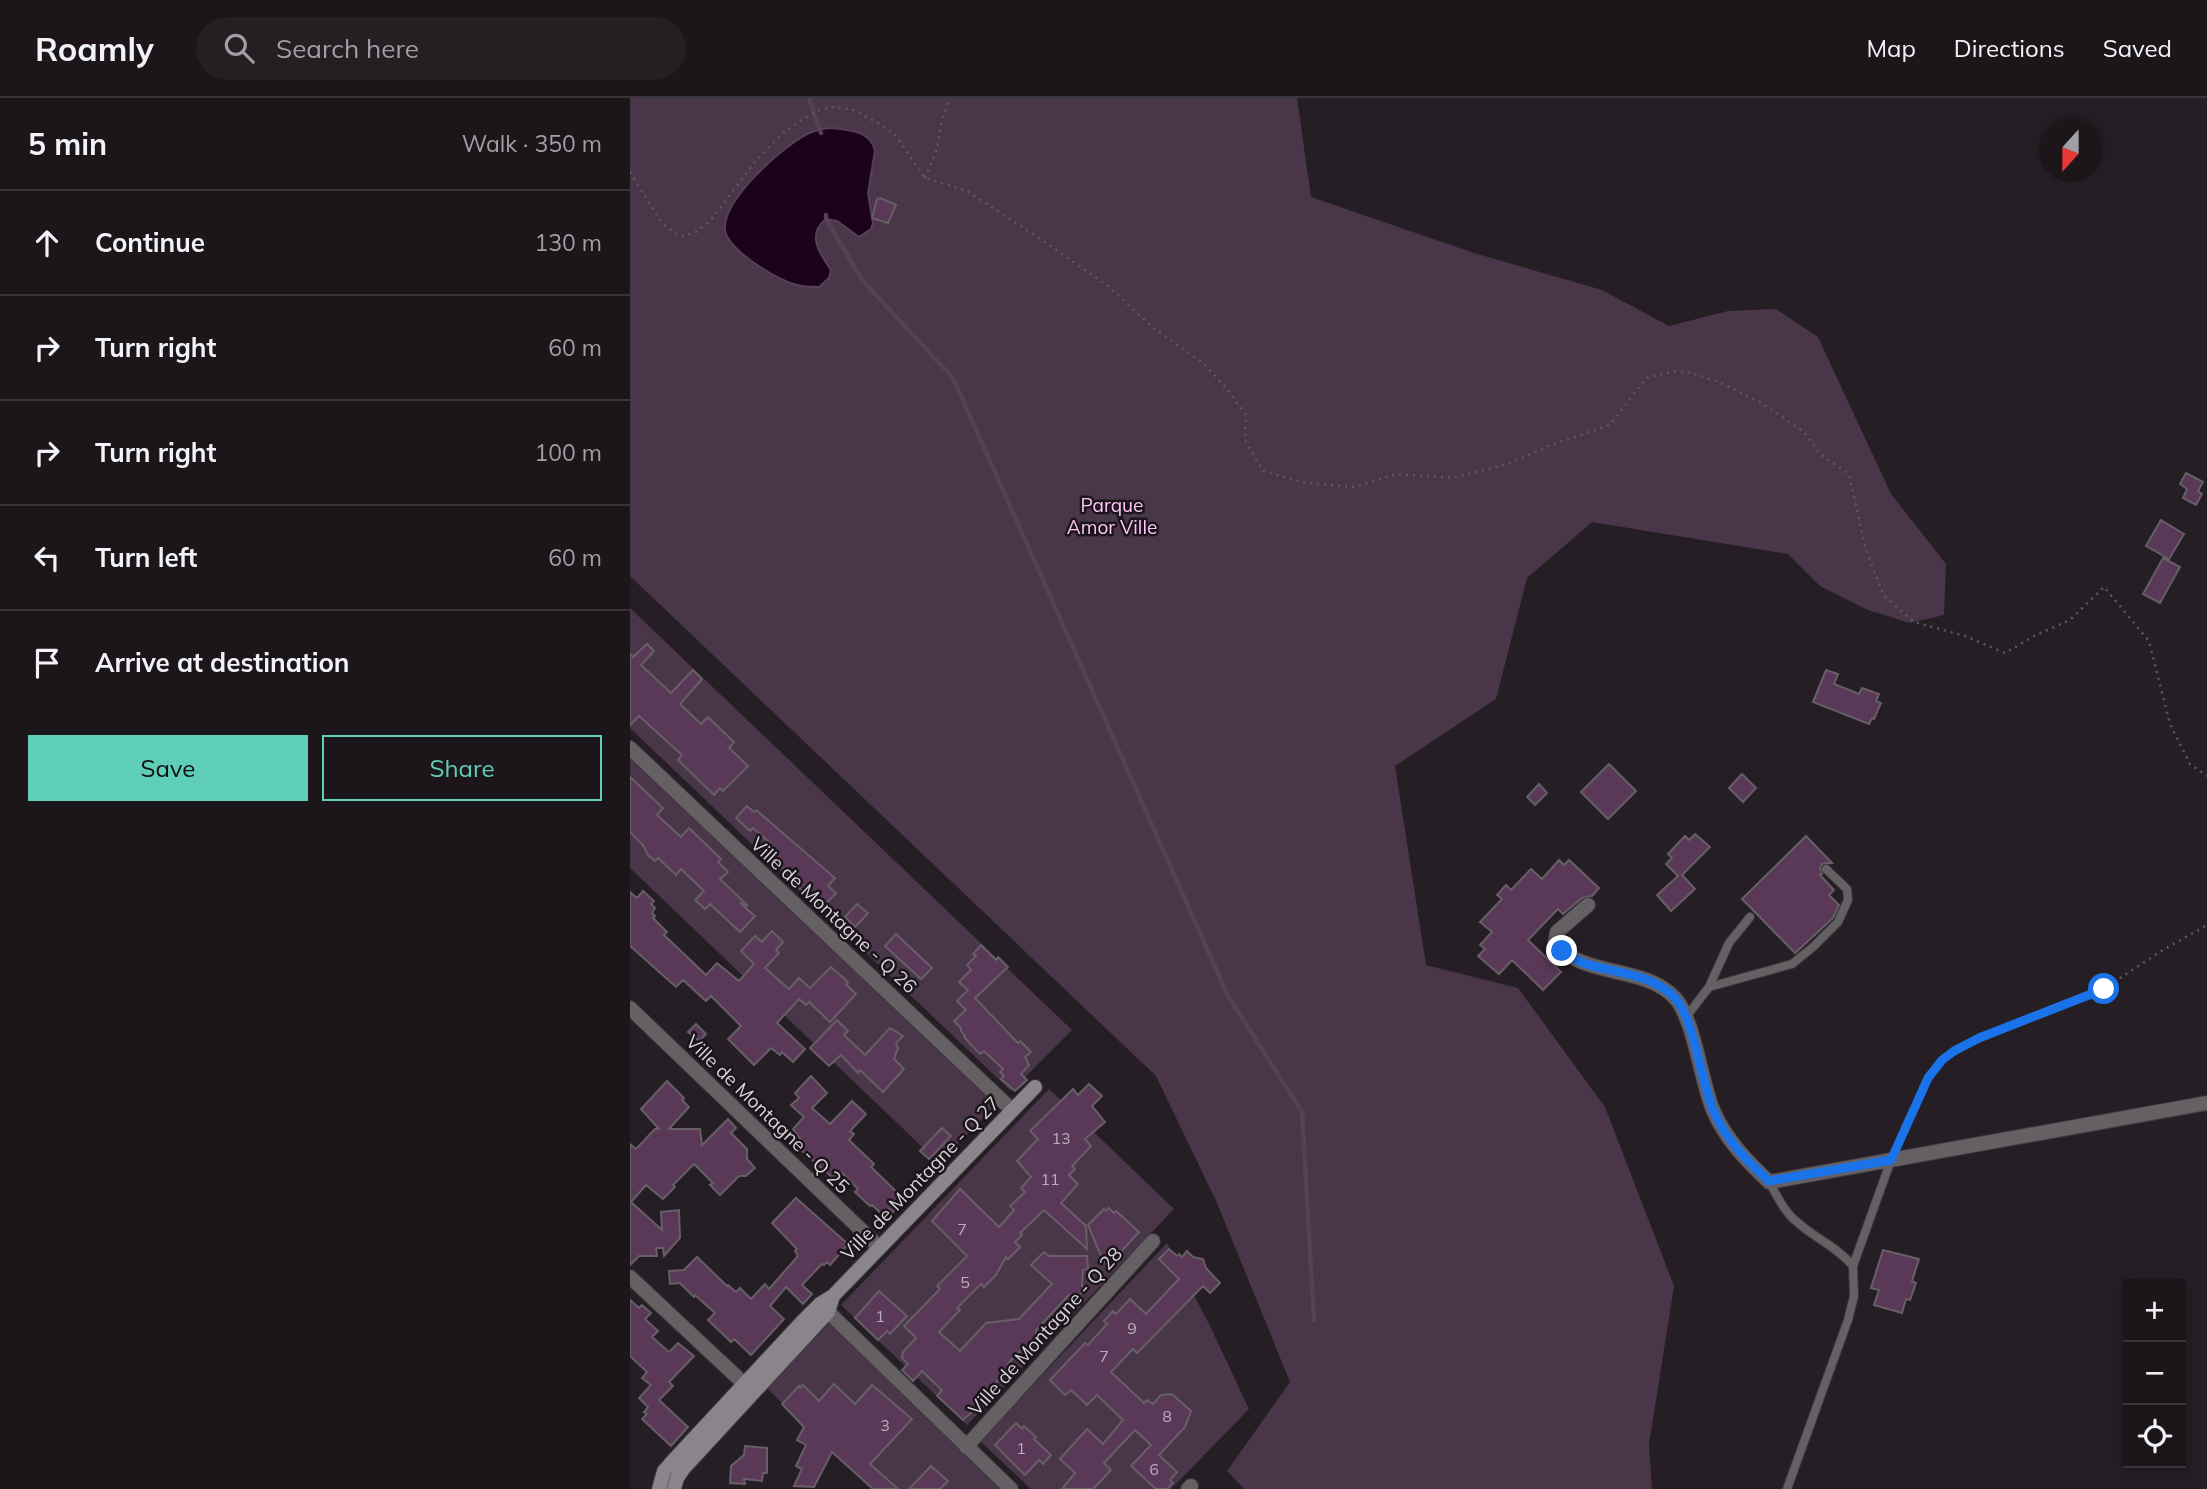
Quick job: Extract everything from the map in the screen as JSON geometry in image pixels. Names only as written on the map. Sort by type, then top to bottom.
[{"type":"street","name":"Ville de Montagne - Q 26","points":[[630,748],[1012,1110]]},
{"type":"street","points":[[1588,905],[1557,932],[1555,943],[1562,951],[1580,961],[1653,981],[1675,999],[1686,1017],[1713,1111],[1735,1147],[1747,1162],[1769,1181],[2207,1103]]},
{"type":"street","name":"Ville de Montagne - Q 25","points":[[630,1008],[879,1247]]},
{"type":"street","name":"Ville de Montagne - Q 27","points":[[824,1308],[879,1247],[1035,1087]]},
{"type":"street","name":"Ville de Montagne - Q 28","points":[[966,1447],[1153,1241]]},
{"type":"street","points":[[630,1277],[750,1388]]},
{"type":"street","points":[[674,1489],[683,1469],[750,1388],[824,1308],[1011,1489]]},
{"type":"street","points":[[659,1489],[660,1479],[671,1463],[750,1388]]},
{"type":"lane","points":[[1709,987],[1792,964],[1838,922],[1848,900],[1847,889],[1826,869]]},
{"type":"lane","points":[[1686,1017],[1709,987],[1729,943],[1750,917]]},
{"type":"lane","points":[[1787,1489],[1848,1321],[1854,1296],[1853,1266],[1891,1160]]},
{"type":"lane","points":[[1769,1181],[1796,1222],[1842,1252],[1853,1266]]},
{"type":"path","points":[[925,178],[937,149],[950,98]]},
{"type":"path","points":[[630,172],[667,228],[684,236],[698,231],[711,220],[754,163],[783,133],[814,112],[831,107],[851,110],[882,125],[896,136],[925,178],[967,191],[1042,240],[1108,286],[1152,327],[1204,364],[1246,415],[1245,440],[1263,471],[1306,483],[1355,487],[1396,474],[1452,478],[1508,464],[1551,445],[1610,425],[1646,378],[1675,371],[1720,382],[1762,403],[1804,432],[1820,454],[1849,474],[1866,550],[1884,596],[1914,622],[1965,636],[2005,653],[2070,620],[2104,587],[2149,641],[2170,724],[2190,764],[2207,776]]},
{"type":"path","points":[[1891,1160],[1928,1078],[1942,1060],[1954,1051],[1979,1038],[2104,989],[2207,925]]},
{"type":"green space","name":"Parque Amor Ville","points":[[630,98],[1297,98],[1311,197],[1474,253],[1602,290],[1669,326],[1728,311],[1776,309],[1818,337],[1891,494],[1946,564],[1944,615],[1910,623],[1868,610],[1820,586],[1788,554],[1592,522],[1527,578],[1496,699],[1395,766],[1426,965],[1518,988],[1605,1107],[1674,1286],[1649,1445],[1652,1489],[1244,1489],[1227,1471],[1290,1382],[1217,1203],[1156,1076],[630,576]]},
{"type":"green space","points":[[630,608],[1072,1030],[1011,1091],[630,728]]},
{"type":"green space","points":[[630,752],[998,1103],[939,1163],[630,868]]},
{"type":"green space","points":[[1049,1089],[1174,1209],[967,1425],[841,1305]]},
{"type":"green space","points":[[1167,1243],[1249,1409],[1171,1489],[1031,1489],[980,1441]]},
{"type":"green space","points":[[831,1321],[1004,1489],[880,1489],[796,1417],[766,1387]]},
{"type":"shaded area","points":[[833,128],[864,135],[873,144],[875,151],[868,193],[873,223],[871,229],[859,237],[837,221],[826,219],[820,225],[816,238],[819,251],[831,270],[829,278],[819,287],[800,286],[767,271],[735,247],[725,230],[727,218],[743,190],[783,150],[807,134]]},
{"type":"building","points":[[877,199],[896,205],[888,223],[872,218]]},
{"type":"building","points":[[2186,473],[2203,482],[2198,491],[2202,494],[2196,505],[2183,498],[2187,489],[2180,484]]},
{"type":"building","points":[[2161,520],[2184,534],[2169,559],[2146,546]]},
{"type":"building","points":[[2163,558],[2180,567],[2160,603],[2143,594]]},
{"type":"building","points":[[647,644],[654,651],[641,665],[671,693],[693,670],[702,679],[680,704],[701,724],[708,717],[734,742],[729,748],[748,766],[723,791],[720,788],[714,795],[678,760],[682,755],[639,716],[630,725],[630,654],[633,657]]},
{"type":"building","points":[[1826,670],[1838,674],[1834,684],[1859,694],[1862,688],[1879,694],[1876,701],[1881,703],[1869,724],[1813,702]]},
{"type":"building","points":[[1609,764],[1636,791],[1608,819],[1581,792]]},
{"type":"building","points":[[1742,774],[1756,788],[1743,802],[1729,788]]},
{"type":"building","points":[[630,777],[663,808],[657,815],[681,837],[689,828],[721,859],[718,862],[728,872],[720,879],[755,916],[740,932],[710,904],[705,909],[695,900],[704,891],[681,869],[676,875],[658,858],[655,861],[630,832]]},
{"type":"building","points":[[1539,784],[1547,793],[1535,805],[1527,797]]},
{"type":"building","points":[[747,806],[754,812],[756,810],[835,878],[828,886],[836,893],[822,908],[792,882],[795,879],[772,859],[774,858],[764,848],[769,842],[753,828],[750,831],[736,818]]},
{"type":"building","points":[[1695,834],[1710,847],[1682,875],[1695,889],[1671,911],[1657,895],[1678,876],[1666,864],[1672,858],[1668,854],[1685,836],[1689,840]]},
{"type":"building","points":[[1806,836],[1832,863],[1822,864],[1820,875],[1834,890],[1829,895],[1839,905],[1833,918],[1795,953],[1742,899]]},
{"type":"building","points":[[1559,860],[1564,865],[1569,860],[1599,888],[1592,896],[1582,898],[1563,914],[1558,909],[1528,940],[1561,972],[1543,990],[1512,960],[1499,974],[1478,956],[1485,949],[1480,945],[1492,932],[1480,922],[1502,899],[1497,895],[1506,885],[1511,890],[1531,869],[1542,879]]},
{"type":"building","points":[[643,891],[654,901],[651,904],[655,908],[653,918],[667,932],[664,935],[706,975],[717,963],[739,981],[754,964],[741,951],[755,936],[762,942],[772,931],[783,942],[776,950],[779,953],[765,968],[789,989],[799,978],[810,988],[831,967],[848,982],[846,984],[856,994],[830,1022],[809,1002],[806,1005],[799,999],[777,1023],[805,1049],[793,1062],[782,1052],[780,1055],[771,1048],[754,1065],[728,1039],[741,1026],[711,996],[706,1001],[683,980],[676,987],[630,946],[630,892],[637,898]]},
{"type":"building","points":[[857,904],[868,913],[855,927],[845,917]]},
{"type":"building","points":[[896,934],[932,968],[921,979],[885,946]]},
{"type":"building","points":[[981,945],[996,960],[998,957],[1008,967],[975,998],[1018,1043],[1020,1041],[1031,1052],[1025,1057],[1029,1065],[1021,1074],[1027,1080],[1015,1091],[1001,1079],[1004,1076],[1000,1072],[1003,1069],[984,1051],[980,1054],[954,1021],[966,1010],[957,1001],[968,990],[959,982],[971,970],[967,965],[976,956],[973,954]]},
{"type":"building","points":[[837,1020],[848,1031],[844,1035],[865,1055],[890,1028],[903,1036],[896,1043],[898,1048],[894,1059],[904,1069],[883,1092],[860,1070],[858,1073],[841,1055],[829,1066],[810,1048]]},
{"type":"building","points":[[696,1024],[706,1034],[699,1041],[688,1032]]},
{"type":"building","points":[[811,1076],[827,1093],[812,1108],[830,1124],[852,1101],[866,1114],[850,1131],[854,1134],[849,1140],[874,1164],[871,1167],[904,1199],[893,1212],[889,1209],[883,1215],[855,1192],[858,1189],[841,1172],[834,1179],[795,1145],[800,1139],[793,1129],[804,1117],[791,1105],[799,1098],[795,1093]]},
{"type":"building","points":[[667,1081],[689,1107],[669,1129],[700,1129],[702,1145],[728,1119],[736,1128],[731,1133],[747,1149],[747,1159],[755,1168],[746,1176],[739,1176],[720,1195],[710,1185],[713,1183],[694,1164],[663,1199],[646,1185],[631,1202],[662,1230],[661,1212],[679,1210],[680,1238],[664,1256],[663,1248],[656,1248],[657,1256],[639,1256],[630,1265],[630,1144],[636,1149],[655,1129],[659,1129],[641,1109]]},
{"type":"building","points":[[1089,1084],[1102,1096],[1092,1106],[1105,1122],[1085,1139],[1091,1146],[1072,1166],[1075,1169],[1069,1175],[1078,1184],[1061,1203],[1086,1226],[1087,1249],[1044,1210],[1020,1233],[1022,1235],[1015,1242],[1020,1247],[1008,1259],[1006,1257],[996,1275],[984,1287],[981,1284],[957,1308],[960,1310],[939,1332],[960,1351],[986,1323],[1019,1319],[1052,1284],[1031,1265],[1044,1252],[1049,1256],[1087,1256],[1088,1269],[1083,1270],[1082,1286],[1085,1289],[1075,1299],[1070,1294],[1036,1330],[1036,1350],[1019,1352],[1007,1365],[1010,1368],[986,1393],[988,1394],[981,1400],[983,1402],[963,1420],[937,1396],[942,1390],[922,1371],[913,1381],[902,1370],[908,1364],[902,1358],[903,1352],[916,1338],[904,1326],[940,1289],[937,1286],[967,1256],[932,1221],[960,1189],[999,1227],[1014,1210],[1010,1206],[1025,1192],[1021,1188],[1031,1177],[1017,1161],[1038,1139],[1030,1131],[1073,1089],[1078,1095]]},
{"type":"building","points":[[942,1128],[951,1136],[929,1159],[920,1151]]},
{"type":"building","points":[[796,1198],[848,1244],[830,1265],[827,1262],[822,1264],[802,1285],[812,1294],[803,1304],[786,1287],[770,1306],[784,1319],[751,1355],[734,1339],[731,1342],[708,1320],[715,1313],[695,1295],[694,1297],[680,1283],[670,1284],[669,1271],[684,1270],[697,1257],[727,1286],[736,1292],[740,1288],[751,1299],[765,1284],[769,1289],[798,1256],[795,1251],[797,1249],[772,1223]]},
{"type":"building","points":[[1109,1208],[1139,1232],[1117,1256],[1113,1253],[1104,1263],[1088,1225],[1104,1209],[1106,1211]]},
{"type":"building","points":[[1169,1249],[1177,1256],[1179,1254],[1182,1257],[1187,1251],[1193,1257],[1203,1259],[1206,1268],[1220,1283],[1210,1293],[1203,1286],[1137,1353],[1133,1349],[1111,1372],[1144,1403],[1147,1400],[1153,1404],[1161,1395],[1172,1394],[1191,1411],[1185,1427],[1159,1455],[1177,1472],[1170,1480],[1173,1483],[1167,1489],[1156,1489],[1131,1466],[1151,1445],[1135,1430],[1104,1463],[1111,1470],[1093,1489],[1062,1489],[1075,1473],[1060,1459],[1087,1429],[1103,1444],[1123,1420],[1097,1395],[1087,1405],[1071,1390],[1065,1395],[1050,1380],[1085,1343],[1088,1345],[1107,1324],[1104,1321],[1113,1311],[1116,1314],[1130,1299],[1146,1314],[1179,1279],[1159,1259]]},
{"type":"building","points":[[1883,1250],[1919,1259],[1912,1281],[1916,1283],[1910,1300],[1906,1299],[1902,1313],[1874,1305],[1879,1290],[1871,1288]]},
{"type":"building","points":[[879,1291],[907,1316],[890,1334],[887,1331],[878,1340],[855,1318]]},
{"type":"building","points":[[630,1300],[651,1313],[645,1319],[658,1331],[652,1337],[669,1352],[678,1343],[694,1356],[669,1382],[673,1386],[659,1400],[688,1427],[671,1446],[642,1419],[647,1414],[644,1412],[648,1407],[639,1398],[651,1385],[642,1378],[647,1372],[630,1356]]},
{"type":"building","points":[[834,1384],[855,1404],[872,1385],[912,1419],[870,1464],[898,1489],[873,1489],[832,1452],[814,1487],[794,1486],[802,1469],[796,1466],[806,1445],[797,1440],[804,1427],[782,1404],[799,1386],[800,1388],[803,1385],[819,1401]]},
{"type":"building","points":[[1016,1423],[1022,1429],[1024,1426],[1051,1455],[1043,1464],[1039,1460],[1025,1475],[995,1445]]},
{"type":"building","points":[[745,1446],[767,1448],[767,1473],[763,1473],[762,1481],[744,1479],[745,1484],[730,1483],[731,1466],[744,1455]]},
{"type":"building","points":[[931,1466],[948,1481],[940,1489],[909,1489]]},
{"type":"waterway","points":[[809,98],[821,133]]},
{"type":"waterway","points":[[826,215],[862,280],[953,378],[1228,996],[1302,1112],[1314,1320]]},
{"type":"route","points":[[1562,951],[1580,961],[1653,981],[1675,999],[1686,1017],[1713,1111],[1747,1162],[1769,1181],[1891,1160],[1928,1078],[1942,1060],[1979,1038],[2104,989]]}]
